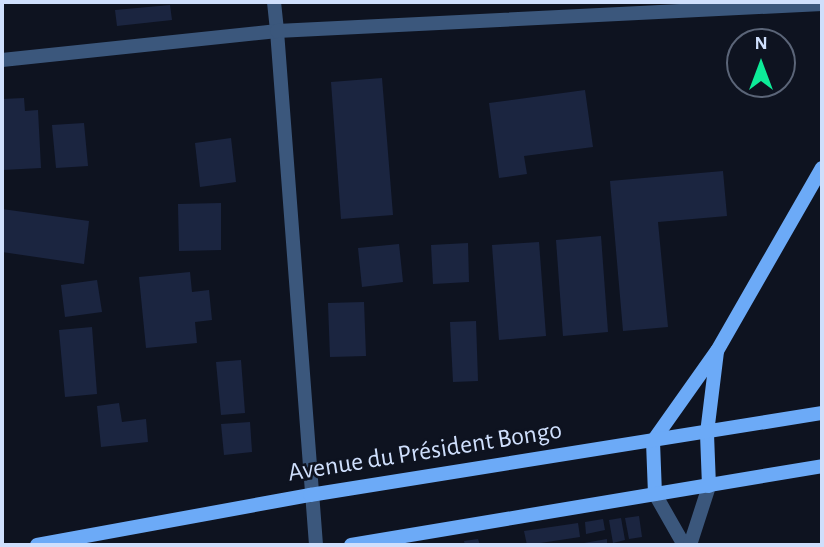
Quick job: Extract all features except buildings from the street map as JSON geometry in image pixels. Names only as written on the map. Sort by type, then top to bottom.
[{"type":"street","points":[[274,2],[310,495],[316,545]]},
{"type":"street","points":[[2,60],[277,31],[822,4]]},
{"type":"street","points":[[684,545],[655,494],[653,441],[717,351],[822,168]]},
{"type":"street","points":[[690,545],[709,486],[707,433],[717,351]]},
{"type":"street","name":"Avenue du Président Bongo","points":[[37,545],[310,495],[822,413]]},
{"type":"street","points":[[351,545],[822,466]]}]
